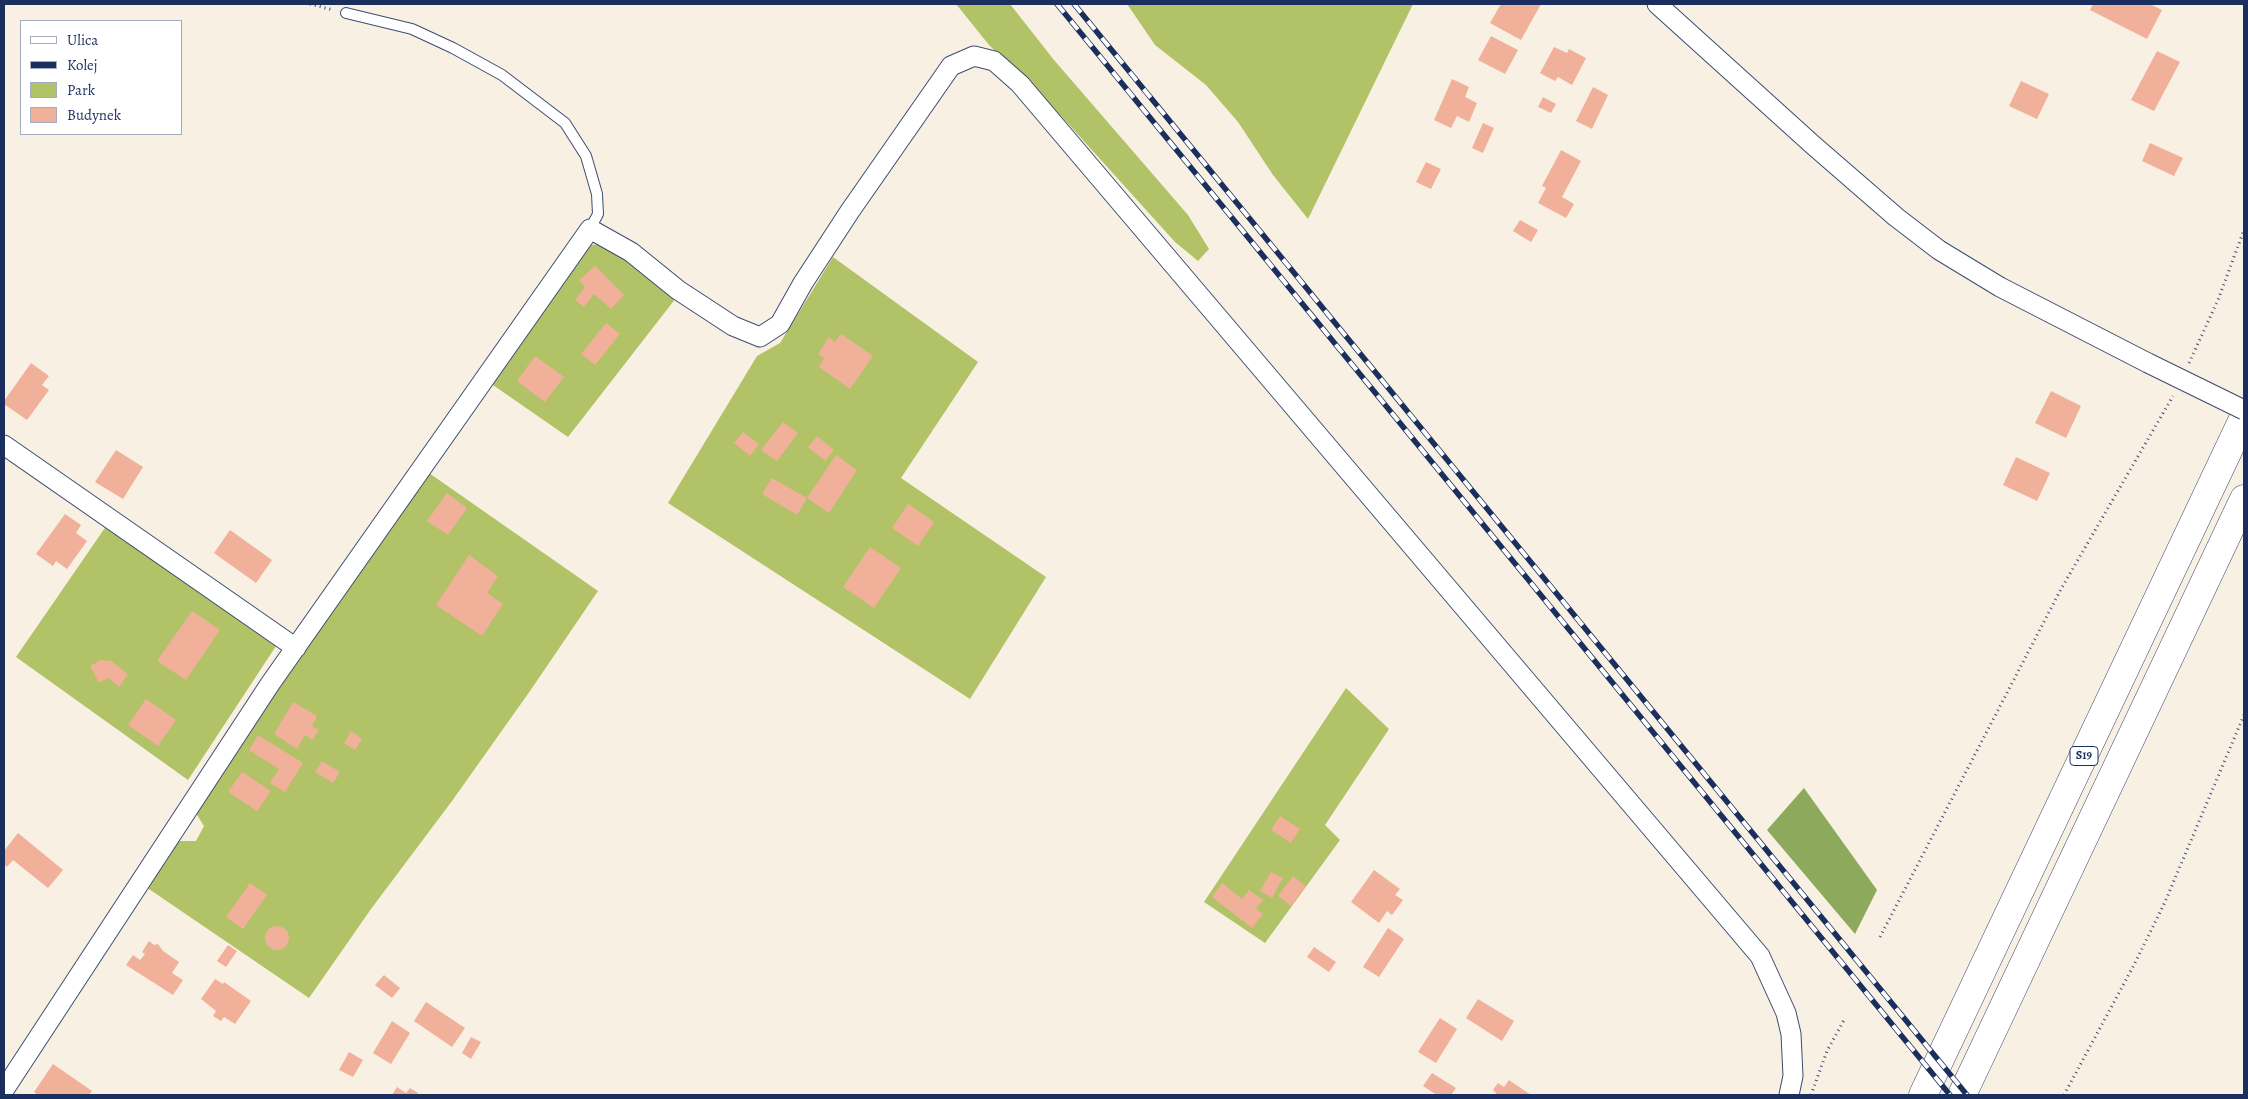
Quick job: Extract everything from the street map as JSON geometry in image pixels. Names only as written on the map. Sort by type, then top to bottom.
[{"type":"highway","name":"S19","points":[[1923,1095],[2244,417]]},
{"type":"highway","name":"S19","points":[[1962,1095],[2244,499]]},
{"type":"street","points":[[1657,4],[1813,146],[1925,240],[1958,263],[2000,287],[2244,410]]},
{"type":"street","points":[[4,1090],[118,914],[296,648],[590,229],[631,252],[678,290],[733,326],[760,337],[780,324],[803,283],[850,211],[951,66],[974,56],[994,61],[1020,84],[1760,956],[1773,980],[1788,1020],[1793,1076],[1789,1095]]},
{"type":"street","points":[[4,445],[296,648]]},
{"type":"lane","points":[[346,13],[412,29],[453,48],[502,75],[565,122],[586,156],[597,194],[598,214],[590,229]]},
{"type":"path","points":[[310,4],[346,13]]},
{"type":"path","points":[[2186,368],[2218,300],[2244,230]]},
{"type":"path","points":[[1880,937],[2061,589],[2174,394]]},
{"type":"path","points":[[2064,1095],[2135,963],[2165,902],[2244,715]]},
{"type":"path","points":[[1811,1095],[1827,1051],[1844,1020]]},
{"type":"green space","points":[[956,4],[1010,4],[1054,60],[1188,215],[1209,249],[1198,261],[1175,242],[1063,118],[989,45]]},
{"type":"green space","points":[[1127,4],[1413,4],[1308,219],[1273,175],[1238,122],[1206,85],[1155,45]]},
{"type":"green space","points":[[603,244],[625,258],[676,298],[568,437],[490,383],[589,245]]},
{"type":"green space","points":[[833,257],[978,362],[901,478],[1046,577],[970,699],[668,503],[757,356],[780,343]]},
{"type":"green space","points":[[429,473],[598,591],[452,801],[371,909],[309,998],[146,887],[174,841],[196,841],[204,826],[194,810],[204,793]]},
{"type":"green space","points":[[109,522],[278,643],[188,780],[16,657]]},
{"type":"green space","points":[[1346,688],[1389,729],[1325,825],[1340,840],[1265,943],[1204,902]]},
{"type":"green space","points":[[1804,788],[1877,890],[1855,934],[1767,830]]},
{"type":"building","points":[[1501,4],[1541,4],[1521,40],[1490,23]]},
{"type":"building","points":[[2093,4],[2150,4],[2162,10],[2147,39],[2090,10]]},
{"type":"building","points":[[1491,36],[1518,50],[1505,74],[1478,60]]},
{"type":"building","points":[[1554,47],[1567,53],[1569,49],[1586,58],[1572,85],[1558,77],[1555,81],[1540,73]]},
{"type":"building","points":[[2157,51],[2180,62],[2154,111],[2131,100]]},
{"type":"building","points":[[1452,79],[1469,87],[1465,97],[1477,103],[1469,122],[1457,116],[1451,128],[1434,120]]},
{"type":"building","points":[[2021,81],[2049,94],[2037,119],[2009,106]]},
{"type":"building","points":[[1593,87],[1608,95],[1592,129],[1576,121]]},
{"type":"building","points":[[1543,97],[1556,104],[1551,113],[1538,107]]},
{"type":"building","points":[[1483,123],[1494,128],[1483,153],[1472,148]]},
{"type":"building","points":[[2150,143],[2183,158],[2174,176],[2142,161]]},
{"type":"building","points":[[1561,150],[1581,161],[1562,197],[1574,204],[1566,218],[1538,203],[1546,188],[1542,186]]},
{"type":"building","points":[[1426,162],[1441,169],[1431,189],[1416,182]]},
{"type":"building","points":[[1520,220],[1538,230],[1531,242],[1513,231]]},
{"type":"building","points":[[595,266],[624,295],[611,309],[594,294],[584,307],[575,300],[585,287],[579,280]]},
{"type":"building","points":[[606,323],[620,334],[595,365],[581,354]]},
{"type":"building","points":[[841,334],[873,356],[850,389],[819,367],[824,358],[818,354],[829,337],[835,342]]},
{"type":"building","points":[[535,356],[564,377],[545,402],[517,381]]},
{"type":"building","points":[[31,363],[49,376],[42,385],[49,390],[27,420],[4,404],[4,401]]},
{"type":"building","points":[[2051,391],[2081,406],[2066,438],[2035,423]]},
{"type":"building","points":[[783,422],[798,433],[777,461],[761,450]]},
{"type":"building","points":[[743,432],[759,444],[750,456],[734,443]]},
{"type":"building","points":[[817,436],[834,450],[825,461],[808,447]]},
{"type":"building","points":[[116,450],[143,467],[123,499],[95,482]]},
{"type":"building","points":[[836,455],[857,470],[829,513],[807,498]]},
{"type":"building","points":[[2016,457],[2050,473],[2037,501],[2003,485]]},
{"type":"building","points":[[772,478],[807,498],[797,515],[762,494]]},
{"type":"building","points":[[447,493],[467,508],[448,535],[427,521]]},
{"type":"building","points":[[908,504],[934,522],[918,546],[892,528]]},
{"type":"building","points":[[65,514],[81,525],[76,533],[87,541],[67,569],[56,561],[53,566],[36,554]]},
{"type":"building","points":[[230,530],[272,560],[256,583],[214,553]]},
{"type":"building","points":[[870,547],[901,568],[874,608],[843,587]]},
{"type":"building","points":[[469,555],[498,576],[487,593],[503,604],[482,636],[436,605]]},
{"type":"building","points":[[192,611],[220,630],[186,680],[157,661]]},
{"type":"building","points":[[101,660],[111,661],[128,674],[119,687],[108,678],[99,683],[90,666]]},
{"type":"building","points":[[146,699],[176,720],[158,746],[128,725]]},
{"type":"building","points":[[293,702],[317,716],[312,726],[319,730],[312,740],[305,735],[297,749],[274,734]]},
{"type":"building","points":[[351,731],[362,739],[355,750],[344,743]]},
{"type":"building","points":[[258,735],[303,763],[285,792],[270,783],[279,769],[249,750]]},
{"type":"building","points":[[322,761],[340,772],[333,783],[315,772]]},
{"type":"building","points":[[242,772],[271,791],[257,811],[228,792]]},
{"type":"building","points":[[1280,816],[1300,829],[1291,843],[1271,830]]},
{"type":"building","points":[[18,833],[63,870],[48,888],[13,860],[7,867],[4,864],[4,851]]},
{"type":"building","points":[[1374,870],[1400,889],[1395,895],[1403,900],[1392,915],[1387,911],[1379,923],[1351,902]]},
{"type":"building","points":[[1271,872],[1283,878],[1272,898],[1260,891]]},
{"type":"building","points":[[1293,876],[1306,886],[1291,906],[1278,896]]},
{"type":"building","points":[[250,883],[267,895],[243,929],[226,917]]},
{"type":"building","points":[[1222,883],[1242,899],[1249,890],[1263,900],[1256,909],[1263,914],[1252,928],[1212,897]]},
{"type":"building","points":[[277,926],[285,930],[289,938],[285,946],[277,950],[269,946],[265,938],[269,930]]},
{"type":"building","points":[[1388,928],[1404,939],[1379,977],[1363,967]]},
{"type":"building","points":[[149,941],[154,945],[158,944],[163,951],[179,962],[172,973],[183,980],[173,995],[126,965],[133,955],[140,960],[145,954],[142,952]]},
{"type":"building","points":[[228,945],[237,951],[226,967],[217,961]]},
{"type":"building","points":[[1314,947],[1336,962],[1329,972],[1307,957]]},
{"type":"building","points":[[384,975],[400,988],[392,998],[375,985]]},
{"type":"building","points":[[215,979],[223,984],[224,982],[251,1001],[235,1024],[224,1017],[221,1021],[213,1016],[216,1011],[201,999]]},
{"type":"building","points":[[1478,999],[1514,1021],[1502,1041],[1466,1018]]},
{"type":"building","points":[[426,1002],[465,1028],[452,1047],[414,1021]]},
{"type":"building","points":[[1440,1018],[1457,1029],[1436,1063],[1418,1052]]},
{"type":"building","points":[[392,1021],[410,1033],[391,1064],[373,1053]]},
{"type":"building","points":[[471,1037],[481,1042],[471,1059],[462,1053]]},
{"type":"building","points":[[349,1052],[363,1060],[353,1077],[339,1070]]},
{"type":"building","points":[[53,1064],[92,1091],[89,1095],[38,1095],[34,1092]]},
{"type":"building","points":[[1432,1073],[1456,1088],[1451,1095],[1437,1095],[1423,1086]]},
{"type":"building","points":[[1509,1080],[1531,1095],[1498,1095],[1493,1090],[1498,1083],[1504,1087]]},
{"type":"building","points":[[397,1087],[406,1093],[410,1088],[418,1093],[417,1095],[392,1095]]},
{"type":"railway","points":[[1057,4],[1950,1095]]},
{"type":"railway","points":[[1074,4],[1967,1095]]}]
